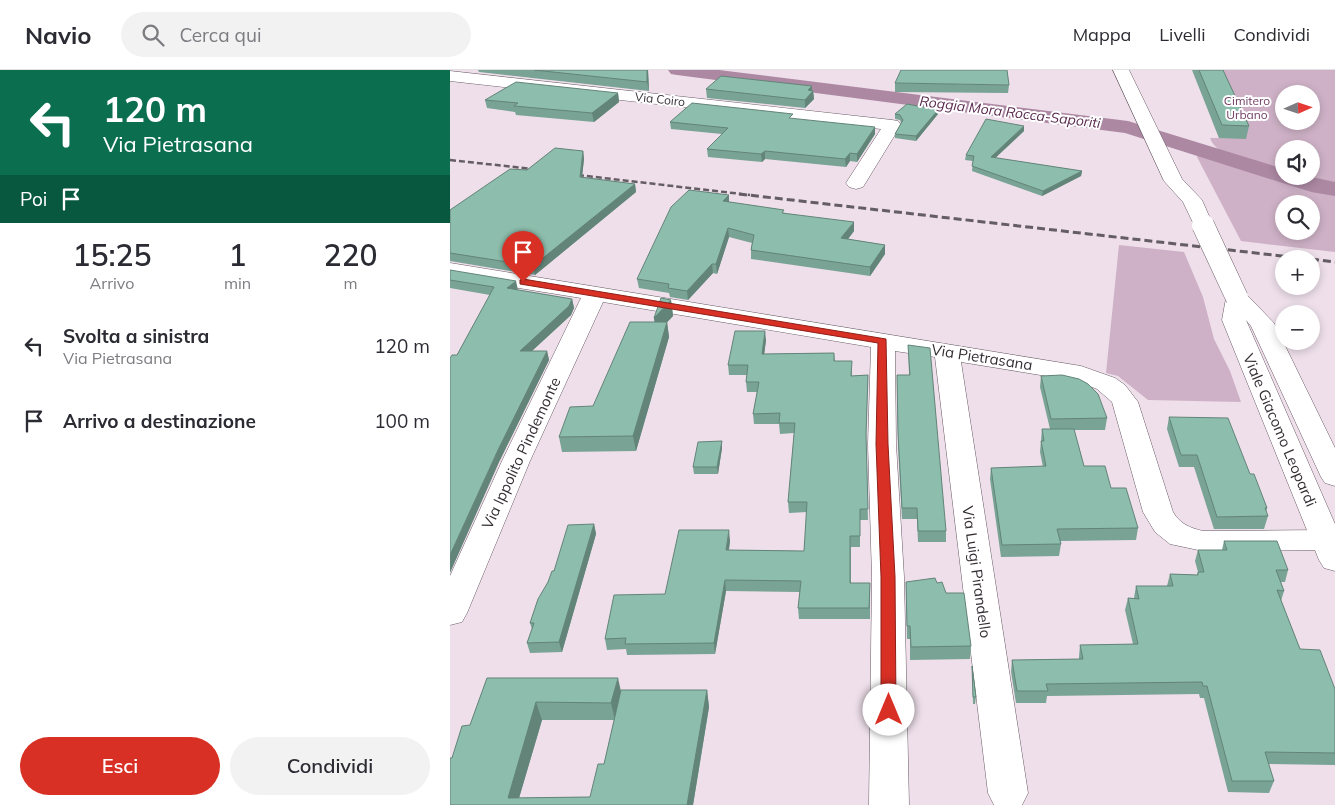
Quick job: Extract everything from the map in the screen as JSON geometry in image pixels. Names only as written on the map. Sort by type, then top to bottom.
[{"type":"street","name":"Viale Giacomo Leopardi","points":[[1121,70],[1174,181],[1192,200],[1237,298],[1262,324],[1335,477]]},
{"type":"street","name":"Via Coiro","points":[[450,76],[892,125],[856,183]]},
{"type":"street","name":"Viale Giacomo Leopardi","points":[[1188,168],[1196,185],[1192,200]]},
{"type":"street","name":"Via Pietrasana","points":[[450,271],[1081,374],[1108,382],[1117,390],[1125,402],[1158,512],[1166,525],[1181,537],[1203,541],[1331,550]]},
{"type":"street","name":"Via Ippolito Pindemonte","points":[[450,613],[516,461],[595,294]]},
{"type":"street","name":"Viale Giacomo Leopardi","points":[[1237,298],[1234,320],[1331,550]]},
{"type":"street","points":[[883,341],[882,444],[888,577],[889,805]]},
{"type":"street","name":"Via Luigi Pirandello","points":[[947,352],[1008,793]]},
{"type":"green space","name":"Cimitero Urbano","points":[[1193,70],[1335,70],[1335,183],[1320,180],[1320,140],[1275,140],[1275,169],[1231,156],[1214,145],[1210,138],[1219,138]]},
{"type":"green space","points":[[1198,153],[1275,180],[1275,185],[1291,185],[1311,192],[1335,192],[1335,252],[1241,241],[1197,157]]},
{"type":"green space","points":[[1119,245],[1184,252],[1203,297],[1214,339],[1230,371],[1241,402],[1148,400],[1118,376],[1106,373]]},
{"type":"building","points":[[534,70],[647,70],[647,82]]},
{"type":"building","points":[[901,70],[1007,70],[1009,85],[895,83]]},
{"type":"building","points":[[1199,70],[1223,70],[1249,126],[1222,125]]},
{"type":"building","points":[[721,76],[812,86],[808,90],[813,91],[805,100],[706,89]]},
{"type":"building","points":[[516,82],[618,93],[592,113],[514,106],[518,103],[485,100]]},
{"type":"building","points":[[692,103],[793,114],[789,118],[875,127],[857,154],[850,153],[845,159],[765,151],[761,154],[707,149],[728,128],[670,122]]},
{"type":"building","points":[[907,104],[938,110],[916,136],[895,134],[903,120],[900,115],[895,114]]},
{"type":"building","points":[[986,119],[1024,126],[991,157],[1082,171],[1043,191],[972,166],[974,156],[966,155]]},
{"type":"building","points":[[555,148],[583,151],[580,177],[635,184],[533,266],[450,253],[450,210],[510,169],[527,170]]},
{"type":"building","points":[[689,190],[729,195],[723,201],[784,210],[782,213],[854,222],[841,238],[885,245],[870,267],[751,250],[754,235],[728,228],[716,264],[712,264],[687,291],[668,288],[669,284],[637,279],[671,207]]},
{"type":"building","points":[[450,270],[516,281],[507,288],[572,299],[569,306],[520,351],[547,351],[498,450],[450,555],[450,358],[452,355],[457,355],[494,287],[450,280]]},
{"type":"building","points":[[661,298],[671,300],[654,318]]},
{"type":"building","points":[[630,322],[667,322],[633,436],[559,437],[570,407],[593,406]]},
{"type":"building","points":[[735,331],[765,331],[762,354],[834,353],[834,361],[852,361],[851,376],[868,375],[866,434],[868,509],[860,509],[860,536],[850,536],[850,583],[870,583],[869,608],[798,608],[801,581],[725,580],[714,643],[625,644],[626,638],[605,639],[614,595],[665,594],[679,530],[729,530],[726,550],[804,551],[807,502],[788,502],[795,423],[779,423],[780,413],[753,414],[759,382],[746,382],[748,365],[728,365]]},
{"type":"building","points":[[908,345],[930,348],[946,531],[918,531],[917,508],[902,508],[897,375],[910,375]]},
{"type":"building","points":[[1062,375],[1079,379],[1088,384],[1098,394],[1107,418],[1051,419],[1041,376]]},
{"type":"building","points":[[1169,417],[1228,418],[1250,474],[1254,474],[1267,508],[1265,508],[1268,516],[1217,517],[1197,455],[1181,455]]},
{"type":"building","points":[[1042,429],[1074,429],[1084,466],[1105,466],[1111,488],[1126,488],[1138,528],[1057,529],[1061,544],[1002,545],[991,468],[1046,466],[1041,441],[1044,441]]},
{"type":"building","points":[[722,441],[717,467],[693,467],[698,442]]},
{"type":"building","points":[[594,524],[559,642],[527,643],[534,623],[530,623],[538,599],[552,571],[554,571],[568,525]]},
{"type":"building","points":[[1224,541],[1277,541],[1288,570],[1276,570],[1284,591],[1277,590],[1300,649],[1320,650],[1335,689],[1335,753],[1265,752],[1274,781],[1232,781],[1207,686],[1203,686],[1202,682],[1046,684],[1048,691],[1017,691],[1012,660],[1083,659],[1080,645],[1138,644],[1128,598],[1139,599],[1136,586],[1173,586],[1170,574],[1198,575],[1198,572],[1204,572],[1198,550],[1227,550]]},
{"type":"building","points":[[935,578],[937,583],[942,582],[946,593],[964,593],[971,646],[911,647],[910,626],[907,626],[906,582]]},
{"type":"building","points":[[972,666],[976,697],[973,697]]},
{"type":"building","points":[[487,678],[618,678],[611,703],[536,702],[508,798],[590,797],[598,764],[604,764],[621,690],[707,690],[687,805],[450,805],[450,758],[452,758],[462,726],[470,725]]},
{"type":"waterway","name":"Roggia Mora Rocca-Saporiti","points":[[677,70],[1128,127],[1319,187],[1335,189]]},
{"type":"railway","points":[[450,160],[542,170]]},
{"type":"railway","points":[[569,174],[750,195]]},
{"type":"railway","points":[[739,194],[1275,255]]},
{"type":"railway","points":[[1320,260],[1335,262]]},
{"type":"route","points":[[523,282],[883,341],[882,444],[888,577],[889,710]]}]
